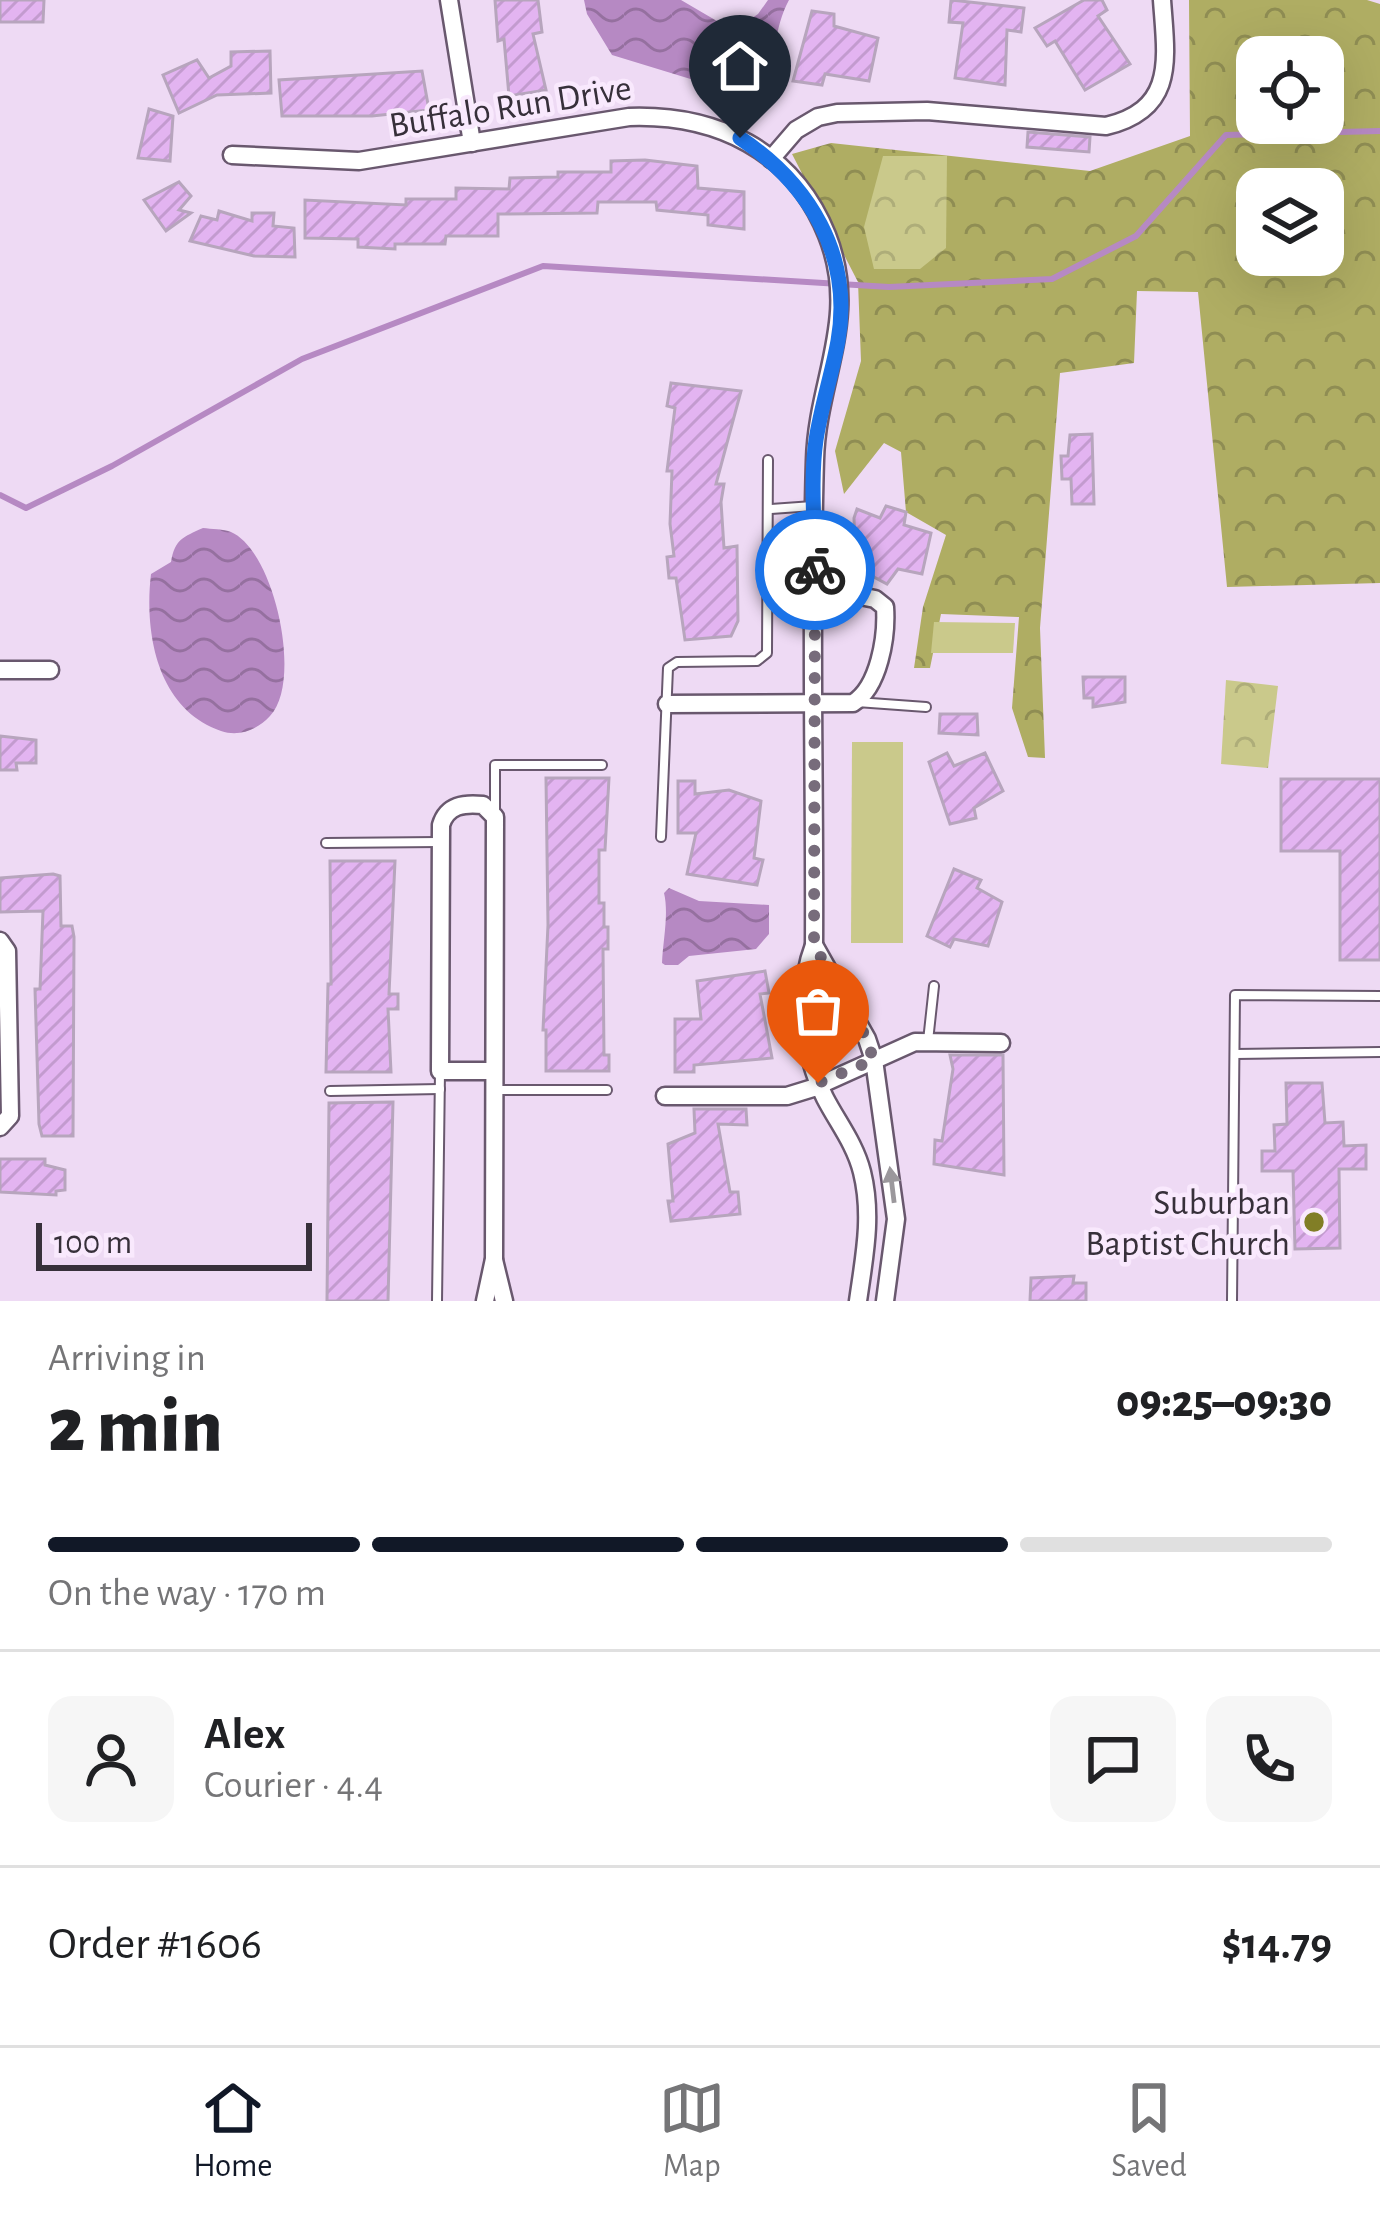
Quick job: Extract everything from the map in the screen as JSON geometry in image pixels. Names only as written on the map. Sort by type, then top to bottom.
[{"type":"street","points":[[449,0],[472,143]]},
{"type":"street","points":[[771,159],[796,130],[818,116],[837,112],[927,111],[1106,126],[1123,122],[1151,102],[1163,80],[1162,0]]},
{"type":"street","name":"Buffalo Run Drive","points":[[232,155],[359,160],[629,117],[673,116],[719,128],[771,159],[819,217],[840,290],[838,342],[816,444],[814,945],[805,970],[806,1027],[819,1085],[850,1139],[866,1192],[868,1233],[858,1301]]},
{"type":"street","points":[[667,704],[815,704],[855,702],[866,695],[873,680],[885,607],[875,598],[815,587]]},
{"type":"street","points":[[0,670],[50,670]]},
{"type":"street","points":[[485,1301],[494,1259],[495,817],[483,805],[454,807],[442,820],[440,842],[440,1080],[494,1081]]},
{"type":"street","points":[[0,941],[7,952],[10,1116],[0,1127]]},
{"type":"street","name":"Buffalo Run Drive","points":[[814,945],[874,1060],[896,1219],[885,1301]]},
{"type":"street","points":[[665,1096],[787,1096],[915,1042],[1001,1043]]},
{"type":"street","points":[[494,1259],[504,1301]]},
{"type":"lane","points":[[661,837],[667,671],[673,663],[757,661],[765,656],[769,460]]},
{"type":"lane","points":[[771,509],[814,506]]},
{"type":"lane","points":[[855,702],[926,707]]},
{"type":"lane","points":[[495,817],[495,765],[602,765]]},
{"type":"lane","points":[[326,843],[440,842]]},
{"type":"lane","points":[[927,1042],[934,986]]},
{"type":"lane","points":[[1232,1301],[1235,995],[1380,996]]},
{"type":"lane","points":[[1235,1054],[1380,1052]]},
{"type":"lane","points":[[330,1090],[440,1080],[437,1301]]},
{"type":"lane","points":[[494,1081],[607,1090]]},
{"type":"green space","points":[[1189,0],[1367,0],[1380,4],[1380,583],[1227,587],[1198,292],[1137,291],[1134,363],[1060,373],[1040,628],[1045,758],[1028,757],[1012,708],[1019,617],[941,614],[930,668],[914,668],[923,607],[946,535],[906,512],[901,452],[884,443],[844,494],[835,451],[861,361],[858,282],[792,154],[831,143],[1090,171],[1190,136]]},
{"type":"green space","points":[[883,156],[947,156],[946,248],[920,269],[874,269],[864,227]]},
{"type":"green space","points":[[934,622],[1015,623],[1013,653],[931,653]]},
{"type":"green space","points":[[1226,680],[1278,686],[1268,768],[1221,764]]},
{"type":"green space","points":[[852,742],[903,742],[903,943],[851,943]]},
{"type":"water","points":[[584,0],[681,0],[722,24],[739,27],[768,0],[789,0],[763,92],[733,92],[612,55],[587,14]]},
{"type":"water","points":[[203,528],[231,532],[247,544],[260,564],[279,618],[284,648],[280,699],[265,721],[241,733],[221,731],[182,705],[159,666],[153,644],[151,574],[171,562],[181,540]]},
{"type":"water","points":[[669,888],[699,901],[769,905],[769,934],[756,949],[689,956],[678,965],[665,965],[664,893]]},
{"type":"building","points":[[0,0],[44,0],[43,22],[0,22]]},
{"type":"building","points":[[495,0],[538,0],[542,32],[533,34],[546,90],[509,96]]},
{"type":"building","points":[[951,0],[1024,8],[1021,32],[1007,30],[1005,85],[955,78],[963,23],[949,22]]},
{"type":"building","points":[[1084,0],[1102,0],[1107,10],[1098,16],[1130,64],[1085,90],[1055,41],[1047,46],[1035,28]]},
{"type":"building","points":[[812,11],[834,14],[834,26],[878,38],[869,81],[825,74],[822,85],[793,81]]},
{"type":"building","points":[[270,51],[271,93],[217,95],[179,113],[163,75],[197,60],[209,78],[231,66],[231,52]]},
{"type":"building","points":[[422,71],[429,110],[372,116],[282,116],[279,80]]},
{"type":"building","points":[[149,109],[173,116],[170,161],[138,158]]},
{"type":"building","points":[[1028,132],[1090,137],[1089,152],[1027,147]]},
{"type":"building","points":[[611,161],[697,166],[698,188],[744,192],[744,229],[708,225],[708,215],[657,210],[656,202],[598,202],[597,213],[498,214],[498,236],[446,236],[445,244],[395,244],[395,249],[358,247],[358,239],[305,238],[305,200],[406,205],[406,199],[456,199],[456,188],[509,189],[510,178],[611,172]]},
{"type":"building","points":[[179,182],[191,196],[179,210],[191,213],[166,231],[144,200]]},
{"type":"building","points":[[219,211],[252,221],[252,213],[274,213],[273,226],[294,228],[295,257],[254,256],[190,241],[201,216],[217,220]]},
{"type":"building","points":[[671,383],[741,391],[716,484],[724,484],[724,548],[737,546],[738,621],[731,636],[685,640],[676,578],[669,578],[667,557],[674,556],[672,471],[667,471],[675,408],[667,406]]},
{"type":"building","points":[[1092,434],[1094,504],[1072,504],[1071,479],[1062,479],[1061,456],[1068,456],[1070,435]]},
{"type":"building","points":[[886,506],[906,512],[904,525],[931,533],[922,574],[898,569],[887,584],[874,577],[855,548],[854,518],[857,509],[880,518]]},
{"type":"building","points":[[1083,677],[1125,677],[1125,702],[1093,707],[1093,698],[1084,698]]},
{"type":"building","points":[[940,714],[977,714],[978,735],[939,733]]},
{"type":"building","points":[[0,736],[36,740],[36,763],[16,763],[17,770],[0,770]]},
{"type":"building","points":[[947,753],[954,766],[985,753],[1003,791],[974,808],[976,818],[950,824],[929,762]]},
{"type":"building","points":[[546,778],[609,778],[605,850],[599,850],[599,903],[604,903],[604,927],[608,927],[608,949],[603,949],[604,1055],[609,1055],[609,1071],[546,1071]]},
{"type":"building","points":[[1281,779],[1380,779],[1380,960],[1340,960],[1340,851],[1281,851]]},
{"type":"building","points":[[678,781],[695,781],[695,794],[729,790],[761,801],[754,858],[763,860],[757,885],[687,874],[696,833],[678,833]]},
{"type":"building","points":[[330,861],[395,861],[389,994],[398,994],[398,1009],[388,1009],[391,1072],[326,1072]]},
{"type":"building","points":[[954,869],[981,880],[977,888],[1002,902],[988,946],[954,939],[950,947],[927,936]]},
{"type":"building","points":[[60,876],[61,926],[72,926],[74,937],[73,1136],[42,1136],[39,1124],[35,989],[40,989],[43,911],[0,912],[0,878]]},
{"type":"building","points":[[765,971],[769,993],[760,994],[772,1058],[694,1065],[694,1072],[675,1072],[675,1019],[701,1019],[697,981]]},
{"type":"building","points":[[950,1055],[1003,1055],[1004,1175],[934,1164],[935,1140],[942,1141],[953,1069]]},
{"type":"building","points":[[1286,1083],[1322,1083],[1325,1123],[1343,1122],[1344,1146],[1366,1145],[1366,1169],[1339,1169],[1340,1248],[1295,1249],[1293,1171],[1262,1171],[1262,1151],[1275,1151],[1274,1125],[1287,1124]]},
{"type":"building","points":[[393,1102],[388,1301],[327,1301],[329,1103]]},
{"type":"building","points":[[694,1109],[746,1109],[747,1125],[718,1124],[730,1192],[738,1192],[740,1214],[671,1221],[668,1144],[695,1133]]},
{"type":"building","points":[[0,1159],[45,1159],[45,1165],[65,1170],[65,1190],[56,1195],[0,1192]]},
{"type":"building","points":[[1074,1276],[1073,1283],[1086,1283],[1086,1301],[1030,1301],[1031,1278]]},
{"type":"waterway","points":[[0,495],[26,508],[112,466],[302,359],[543,266],[889,287],[1052,279],[1136,236],[1226,135],[1380,131]]},
{"type":"way so far","points":[[815,570],[814,945],[874,1060],[818,1083]]},
{"type":"place","name":"Suburban Baptist Church","points":[[1314,1222]]},
{"type":"route","points":[[740,138],[782,169],[810,202],[827,236],[839,282],[838,342],[814,459],[815,570]]}]
